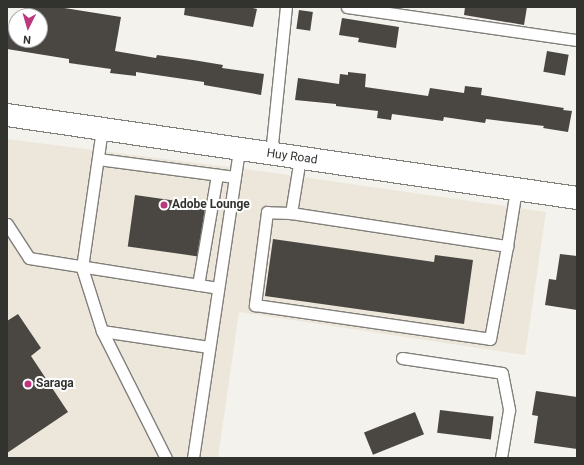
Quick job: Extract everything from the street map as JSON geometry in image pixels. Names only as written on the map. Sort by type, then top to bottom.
[{"type":"street","name":"Huy Road","points":[[7,115],[577,198]]},
{"type":"lane","points":[[272,154],[286,7]]},
{"type":"lane","points":[[347,7],[577,40]]},
{"type":"lane","points":[[102,129],[82,268],[102,331],[166,458]]},
{"type":"lane","points":[[193,458],[239,149]]},
{"type":"lane","points":[[291,213],[300,158]]},
{"type":"lane","points":[[98,159],[235,177]]},
{"type":"lane","points":[[198,285],[217,175]]},
{"type":"lane","points":[[507,246],[291,213],[267,212],[255,305],[490,339],[507,246],[516,189]]},
{"type":"lane","points":[[7,224],[29,258],[82,268],[218,288]]},
{"type":"lane","points":[[102,331],[209,347]]},
{"type":"lane","points":[[402,358],[502,373],[509,410],[501,458]]},
{"type":"shaded area","points":[[7,139],[260,171],[546,212],[525,355],[239,312],[218,458],[7,458]]},
{"type":"building","points":[[58,7],[121,17],[115,51],[156,58],[157,55],[193,60],[223,65],[222,68],[264,74],[261,95],[204,85],[204,82],[136,72],[136,76],[110,73],[111,69],[69,63],[69,59],[7,49],[7,29],[8,48],[48,48],[48,8],[25,8]]},
{"type":"building","points":[[185,7],[248,7],[257,9],[253,27],[184,15]]},
{"type":"building","points":[[465,7],[527,7],[524,25],[464,15]]},
{"type":"building","points":[[299,10],[313,12],[310,31],[296,29]]},
{"type":"building","points":[[342,18],[399,27],[396,48],[358,42],[359,38],[339,35]]},
{"type":"building","points":[[547,51],[569,55],[565,76],[543,72]]},
{"type":"building","points":[[348,72],[366,74],[365,87],[428,96],[430,88],[464,93],[465,86],[482,88],[481,95],[564,108],[563,110],[572,111],[568,132],[543,128],[544,126],[486,119],[485,123],[444,117],[443,121],[392,114],[391,120],[377,118],[378,111],[336,106],[336,104],[295,100],[298,78],[339,84],[340,74],[348,75]]},
{"type":"building","points":[[135,195],[205,205],[198,256],[128,246]]},
{"type":"building","points":[[273,239],[434,262],[435,255],[473,260],[464,324],[265,296]]},
{"type":"building","points":[[560,254],[577,256],[577,310],[545,305],[549,279],[556,280]]},
{"type":"building","name":"Saraga","points":[[18,314],[41,348],[31,356],[68,412],[7,453],[7,321]]},
{"type":"building","points":[[536,391],[577,397],[577,449],[534,443],[538,416],[532,415]]},
{"type":"building","points":[[440,410],[494,417],[491,439],[437,433]]},
{"type":"building","points":[[415,412],[424,434],[373,455],[364,433]]},
{"type":"place","name":"Adobe Lounge","points":[[164,205]]},
{"type":"place","name":"Saraga","points":[[28,384]]}]
